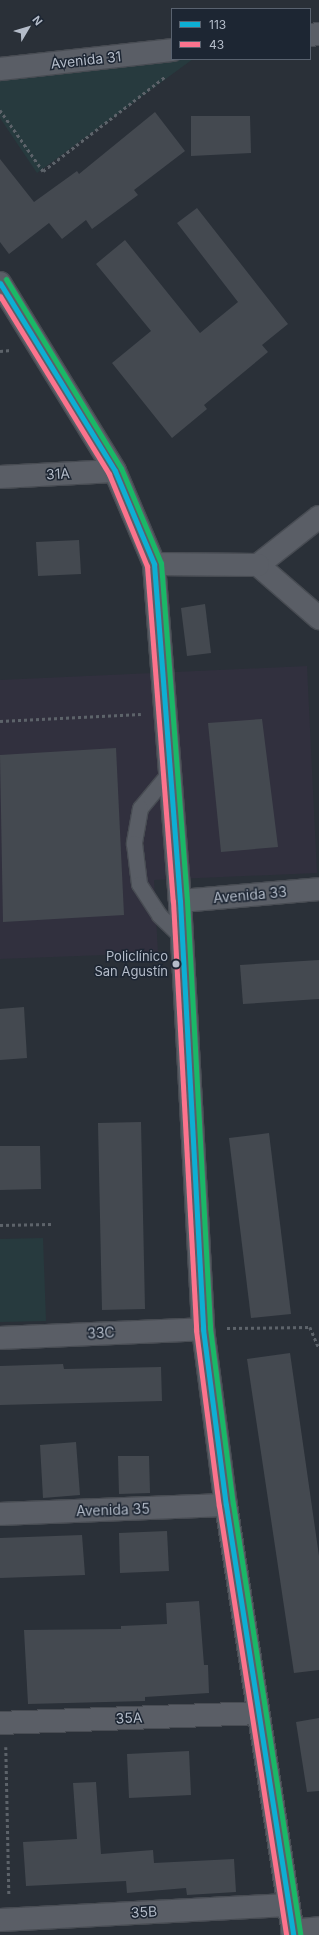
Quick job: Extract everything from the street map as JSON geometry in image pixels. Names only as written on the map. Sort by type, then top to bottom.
[{"type":"street","name":"Avenida 31","points":[[0,69],[171,50]]},
{"type":"street","points":[[0,283],[115,471],[154,564],[180,901],[203,1329],[226,1506],[292,1933],[319,1928]]},
{"type":"street","name":"31A","points":[[0,477],[115,471]]},
{"type":"street","points":[[154,564],[258,565],[319,517]]},
{"type":"street","points":[[258,565],[319,618]]},
{"type":"street","name":"Avenida 33","points":[[180,901],[319,889]]},
{"type":"street","name":"33C","points":[[0,1338],[203,1329]]},
{"type":"street","name":"Avenida 35","points":[[0,1514],[226,1506]]},
{"type":"street","name":"35A","points":[[3,1723],[258,1713]]},
{"type":"street","name":"35B","points":[[5,1920],[288,1905]]},
{"type":"lane","points":[[169,773],[140,808],[134,843],[138,884],[159,915],[181,936]]},
{"type":"path","points":[[0,110],[43,171],[169,74]]},
{"type":"path","points":[[0,721],[165,713]]},
{"type":"path","points":[[0,1225],[51,1224]]},
{"type":"path","points":[[203,1329],[310,1327],[319,1348]]},
{"type":"path","points":[[3,1723],[5,1920]]},
{"type":"shaded area","name":"Policlínico San Agustín","points":[[307,666],[317,873],[154,880],[158,953],[0,959],[0,680]]},
{"type":"green space","points":[[171,59],[192,60],[37,173],[0,118],[0,75]]},
{"type":"green space","points":[[43,1238],[46,1321],[0,1322],[0,1239]]},
{"type":"building","points":[[155,112],[185,151],[134,190],[138,195],[92,229],[86,220],[62,239],[49,223],[9,254],[0,242],[0,159],[34,202],[77,171],[79,174]]},
{"type":"building","points":[[191,116],[250,116],[251,153],[191,156]]},
{"type":"building","points":[[197,208],[288,324],[262,345],[268,352],[204,405],[207,409],[172,438],[112,363],[151,331],[96,264],[125,240],[200,333],[238,302],[177,223]]},
{"type":"building","points":[[79,540],[81,574],[38,576],[36,542]]},
{"type":"building","points":[[205,604],[211,653],[187,656],[181,608]]},
{"type":"building","points":[[262,719],[278,847],[221,852],[208,723]]},
{"type":"building","points":[[116,748],[124,915],[3,922],[0,755]]},
{"type":"building","points":[[319,960],[319,999],[243,1004],[240,965]]},
{"type":"building","points":[[24,1007],[27,1058],[0,1060],[0,1009]]},
{"type":"building","points":[[141,1122],[145,1309],[102,1310],[98,1123]]},
{"type":"building","points":[[269,1133],[291,1314],[251,1318],[229,1138]]},
{"type":"building","points":[[0,1146],[40,1146],[41,1189],[0,1190]]},
{"type":"building","points":[[290,1353],[319,1556],[319,1670],[294,1673],[247,1359]]},
{"type":"building","points":[[63,1364],[64,1369],[161,1367],[162,1401],[0,1405],[0,1366]]},
{"type":"building","points":[[76,1442],[80,1495],[43,1498],[40,1445]]},
{"type":"building","points":[[118,1456],[149,1456],[150,1493],[119,1494]]},
{"type":"building","points":[[167,1531],[169,1571],[120,1573],[119,1533]]},
{"type":"building","points":[[82,1535],[85,1575],[0,1578],[0,1538]]},
{"type":"building","points":[[199,1601],[204,1665],[208,1665],[209,1693],[145,1697],[145,1701],[28,1704],[24,1630],[121,1629],[121,1626],[167,1624],[166,1603]]},
{"type":"building","points":[[319,1718],[319,1791],[307,1792],[296,1722]]},
{"type":"building","points":[[189,1751],[191,1795],[129,1798],[127,1754]]},
{"type":"building","points":[[96,1782],[101,1854],[153,1850],[154,1863],[234,1859],[236,1892],[187,1895],[186,1888],[127,1893],[126,1881],[26,1886],[23,1842],[77,1839],[73,1783]]},
{"type":"transit line","points":[[6,279],[121,468],[161,563],[187,901],[210,1328],[233,1504],[300,1934]]},
{"type":"transit line","name":"113","points":[[0,283],[115,471],[154,564],[180,901],[203,1329],[226,1505],[293,1935]]},
{"type":"transit line","name":"43","points":[[0,296],[109,474],[147,566],[173,901],[196,1330],[219,1506],[286,1935]]},
{"type":"place","name":"Policlínico San Agustín","points":[[176,964]]}]
